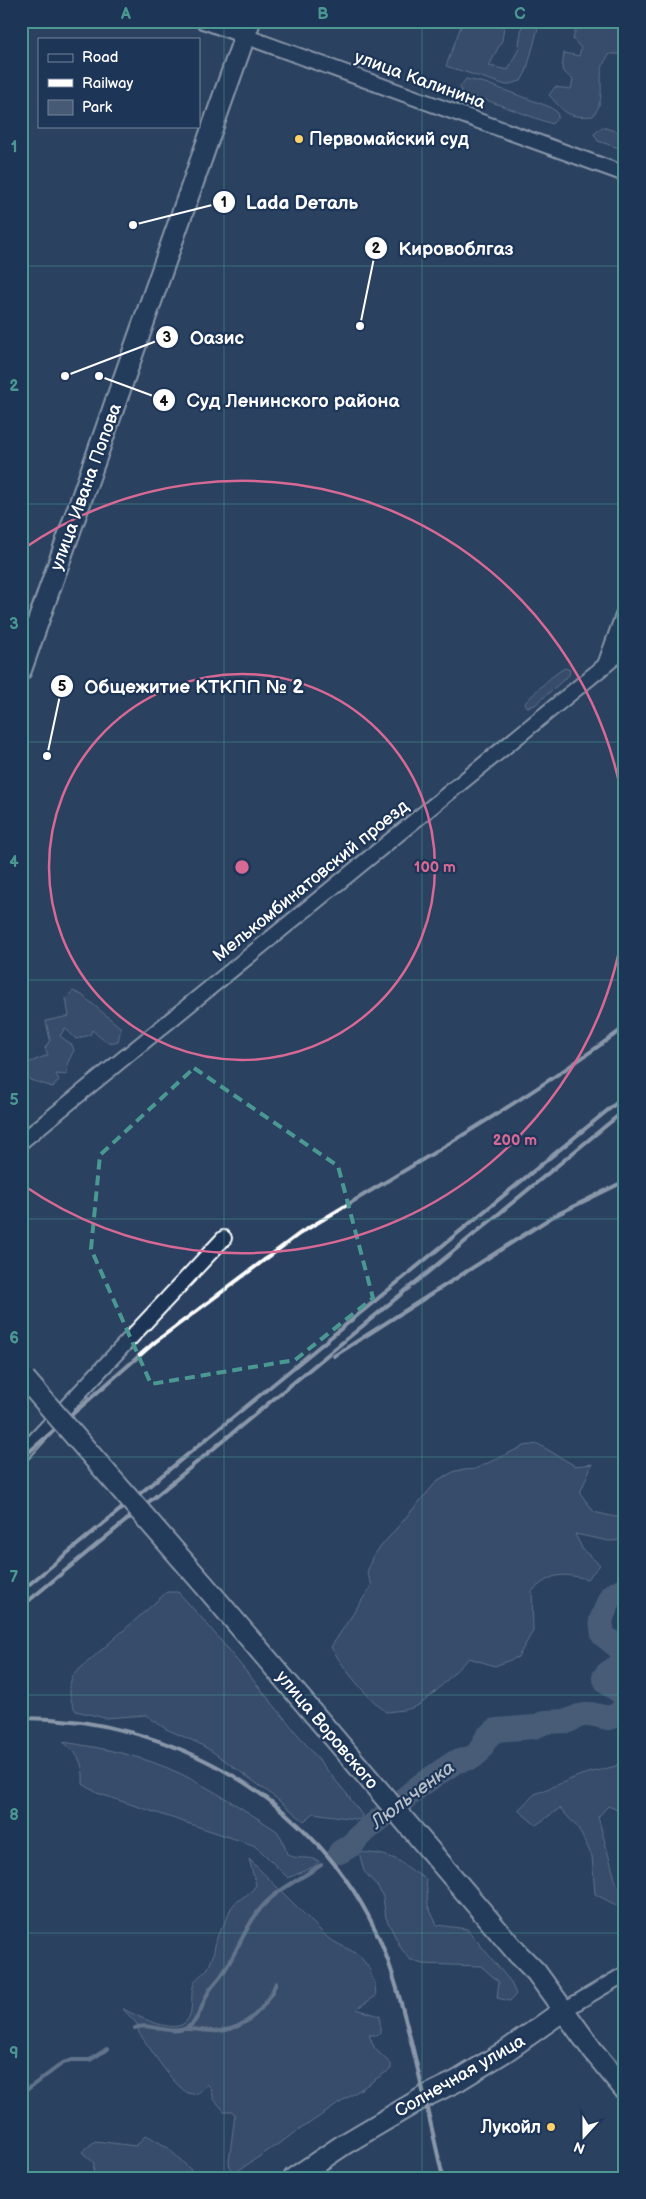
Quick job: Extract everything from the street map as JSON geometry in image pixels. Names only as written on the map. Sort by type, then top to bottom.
[{"type":"main road","name":"улица Ивана Попова","points":[[21,670],[248,29]]},
{"type":"main road","name":"улица Воровского","points":[[23,1377],[205,1586],[518,1954],[536,1972],[592,2051],[625,2090]]},
{"type":"main road","name":"Солнечная улица","points":[[294,2178],[343,2145],[408,2106],[457,2081],[506,2051],[564,2010]]},
{"type":"street","name":"улица Калинина","points":[[203,21],[248,29],[625,174]]},
{"type":"street","points":[[605,666],[625,610]]},
{"type":"street","name":"Мелькомбинатовский проезд","points":[[21,1142],[625,649]]},
{"type":"street","points":[[21,1455],[224,1238]]},
{"type":"street","name":"Солнечная улица","points":[[564,2010],[625,1974]]},
{"type":"highlighted area","points":[[194,1068],[338,1166],[373,1298],[295,1360],[151,1384],[91,1249],[100,1155]]},
{"type":"green space","points":[[463,21],[505,21],[502,40],[489,66],[508,70],[518,50],[522,26],[525,21],[540,21],[526,72],[521,81],[506,85],[446,66]]},
{"type":"green space","points":[[578,21],[625,21],[625,51],[622,54],[610,54],[605,60],[602,72],[601,98],[593,116],[578,116],[568,113],[549,95],[555,87],[571,89],[573,80],[562,70],[564,53],[579,56],[581,48],[573,39]]},
{"type":"green space","points":[[466,79],[485,83],[550,107],[557,112],[558,117],[552,124],[486,100],[463,95],[460,87]]},
{"type":"green space","points":[[602,127],[625,134],[625,150],[598,141],[594,134]]},
{"type":"green space","points":[[565,668],[570,670],[569,675],[535,705],[527,707],[525,703],[550,679]]},
{"type":"green space","points":[[73,991],[82,995],[121,1028],[118,1041],[107,1042],[92,1030],[90,1035],[76,1039],[65,1028],[60,1036],[72,1045],[74,1050],[68,1062],[67,1075],[56,1074],[59,1080],[53,1087],[30,1080],[26,1074],[28,1063],[48,1055],[45,1048],[50,1040],[46,1021],[69,1016],[66,998]]},
{"type":"green space","points":[[538,1444],[575,1466],[592,1464],[580,1493],[594,1512],[615,1517],[625,1512],[625,1540],[609,1541],[575,1534],[583,1550],[600,1565],[587,1579],[564,1575],[552,1577],[532,1591],[533,1631],[518,1657],[495,1666],[469,1658],[438,1689],[417,1706],[386,1712],[356,1682],[331,1647],[372,1585],[367,1573],[372,1557],[438,1480],[455,1471],[475,1469],[524,1446]]},
{"type":"green space","points":[[167,1592],[178,1592],[207,1624],[346,1793],[362,1815],[361,1820],[314,1813],[304,1821],[267,1791],[213,1752],[166,1729],[146,1715],[105,1718],[76,1711],[70,1693],[70,1683],[73,1675]]},
{"type":"green space","points":[[63,1742],[93,1747],[153,1762],[181,1774],[242,1808],[277,1831],[287,1854],[319,1861],[315,1866],[288,1878],[253,1845],[97,1793],[83,1784],[83,1771],[77,1755]]},
{"type":"green space","points":[[625,1755],[625,1813],[608,1806],[598,1817],[617,1886],[625,1883],[625,1910],[595,1894],[592,1856],[578,1828],[560,1808],[536,1825],[518,1810],[535,1794],[581,1775],[616,1766]]},
{"type":"green space","points":[[359,1852],[390,1857],[426,1879],[428,1906],[437,1925],[467,1929],[510,1981],[516,1994],[510,2001],[497,1998],[499,1982],[481,1966],[422,1964],[409,1959],[401,1948],[386,1918],[383,1897],[378,1887],[364,1871]]},
{"type":"green space","points":[[249,1859],[329,1939],[359,1955],[369,1968],[375,1985],[376,1996],[356,2009],[380,2016],[380,2033],[369,2035],[375,2049],[391,2064],[391,2069],[234,2172],[230,2168],[229,2162],[235,2114],[231,2111],[224,2111],[214,2099],[211,2088],[207,2084],[201,2091],[194,2094],[186,2092],[179,2086],[171,2078],[139,2033],[137,2024],[122,2008],[143,2019],[161,2025],[177,2026],[187,2020],[190,2015],[193,1986],[195,1981],[209,1967],[219,1932],[227,1920],[230,1910],[256,1885]]},
{"type":"green space","points":[[146,2135],[167,2147],[193,2172],[193,2178],[93,2178],[94,2163],[82,2152],[95,2141],[136,2146]]},
{"type":"waterway","name":"Люльченка","points":[[625,1588],[611,1596],[601,1620],[603,1635],[624,1652],[622,1662],[604,1677],[607,1683],[625,1695]]},
{"type":"waterway","name":"Люльченка","points":[[340,1852],[353,1844],[358,1837],[421,1785],[455,1762],[473,1757],[479,1752],[487,1737],[496,1730],[534,1727],[546,1722],[568,1721],[579,1716],[591,1714],[608,1718],[617,1715],[625,1707]]},
{"type":"waterway","name":"Люльченка","points":[[135,2028],[142,2026],[177,2030],[191,2025],[199,2015],[209,1992],[228,1966],[248,1928],[263,1905],[278,1892],[321,1865]]},
{"type":"waterway","points":[[186,2029],[220,2031],[239,2026],[255,2015],[267,2000],[276,1983]]},
{"type":"waterway","name":"Люльченка","points":[[21,2094],[63,2063],[73,2060],[90,2060],[107,2049]]},
{"type":"railway","points":[[21,1459],[155,1342],[299,1234],[505,1109],[625,1027]]},
{"type":"railway","points":[[21,1591],[625,1096]]},
{"type":"railway","points":[[21,1607],[625,1110]]},
{"type":"railway","points":[[334,1356],[552,1217],[625,1181]]},
{"type":"railway","points":[[21,1718],[77,1722],[132,1733],[184,1751],[234,1776],[279,1808],[319,1846],[353,1890],[385,1952],[411,2041],[443,2178]]},
{"type":"place","name":"Первомайский суд","points":[[299,139]]},
{"type":"place","name":"Lada Dеталь","points":[[133,225]]},
{"type":"place","name":"Кировоблгаз","points":[[360,326]]},
{"type":"place","name":"Оазис","points":[[65,376]]},
{"type":"place","name":"Суд Ленинского района","points":[[99,376]]},
{"type":"place","name":"Общежитие КТКПП № 2","points":[[47,756]]},
{"type":"place","name":"Лукойл","points":[[551,2127]]}]
